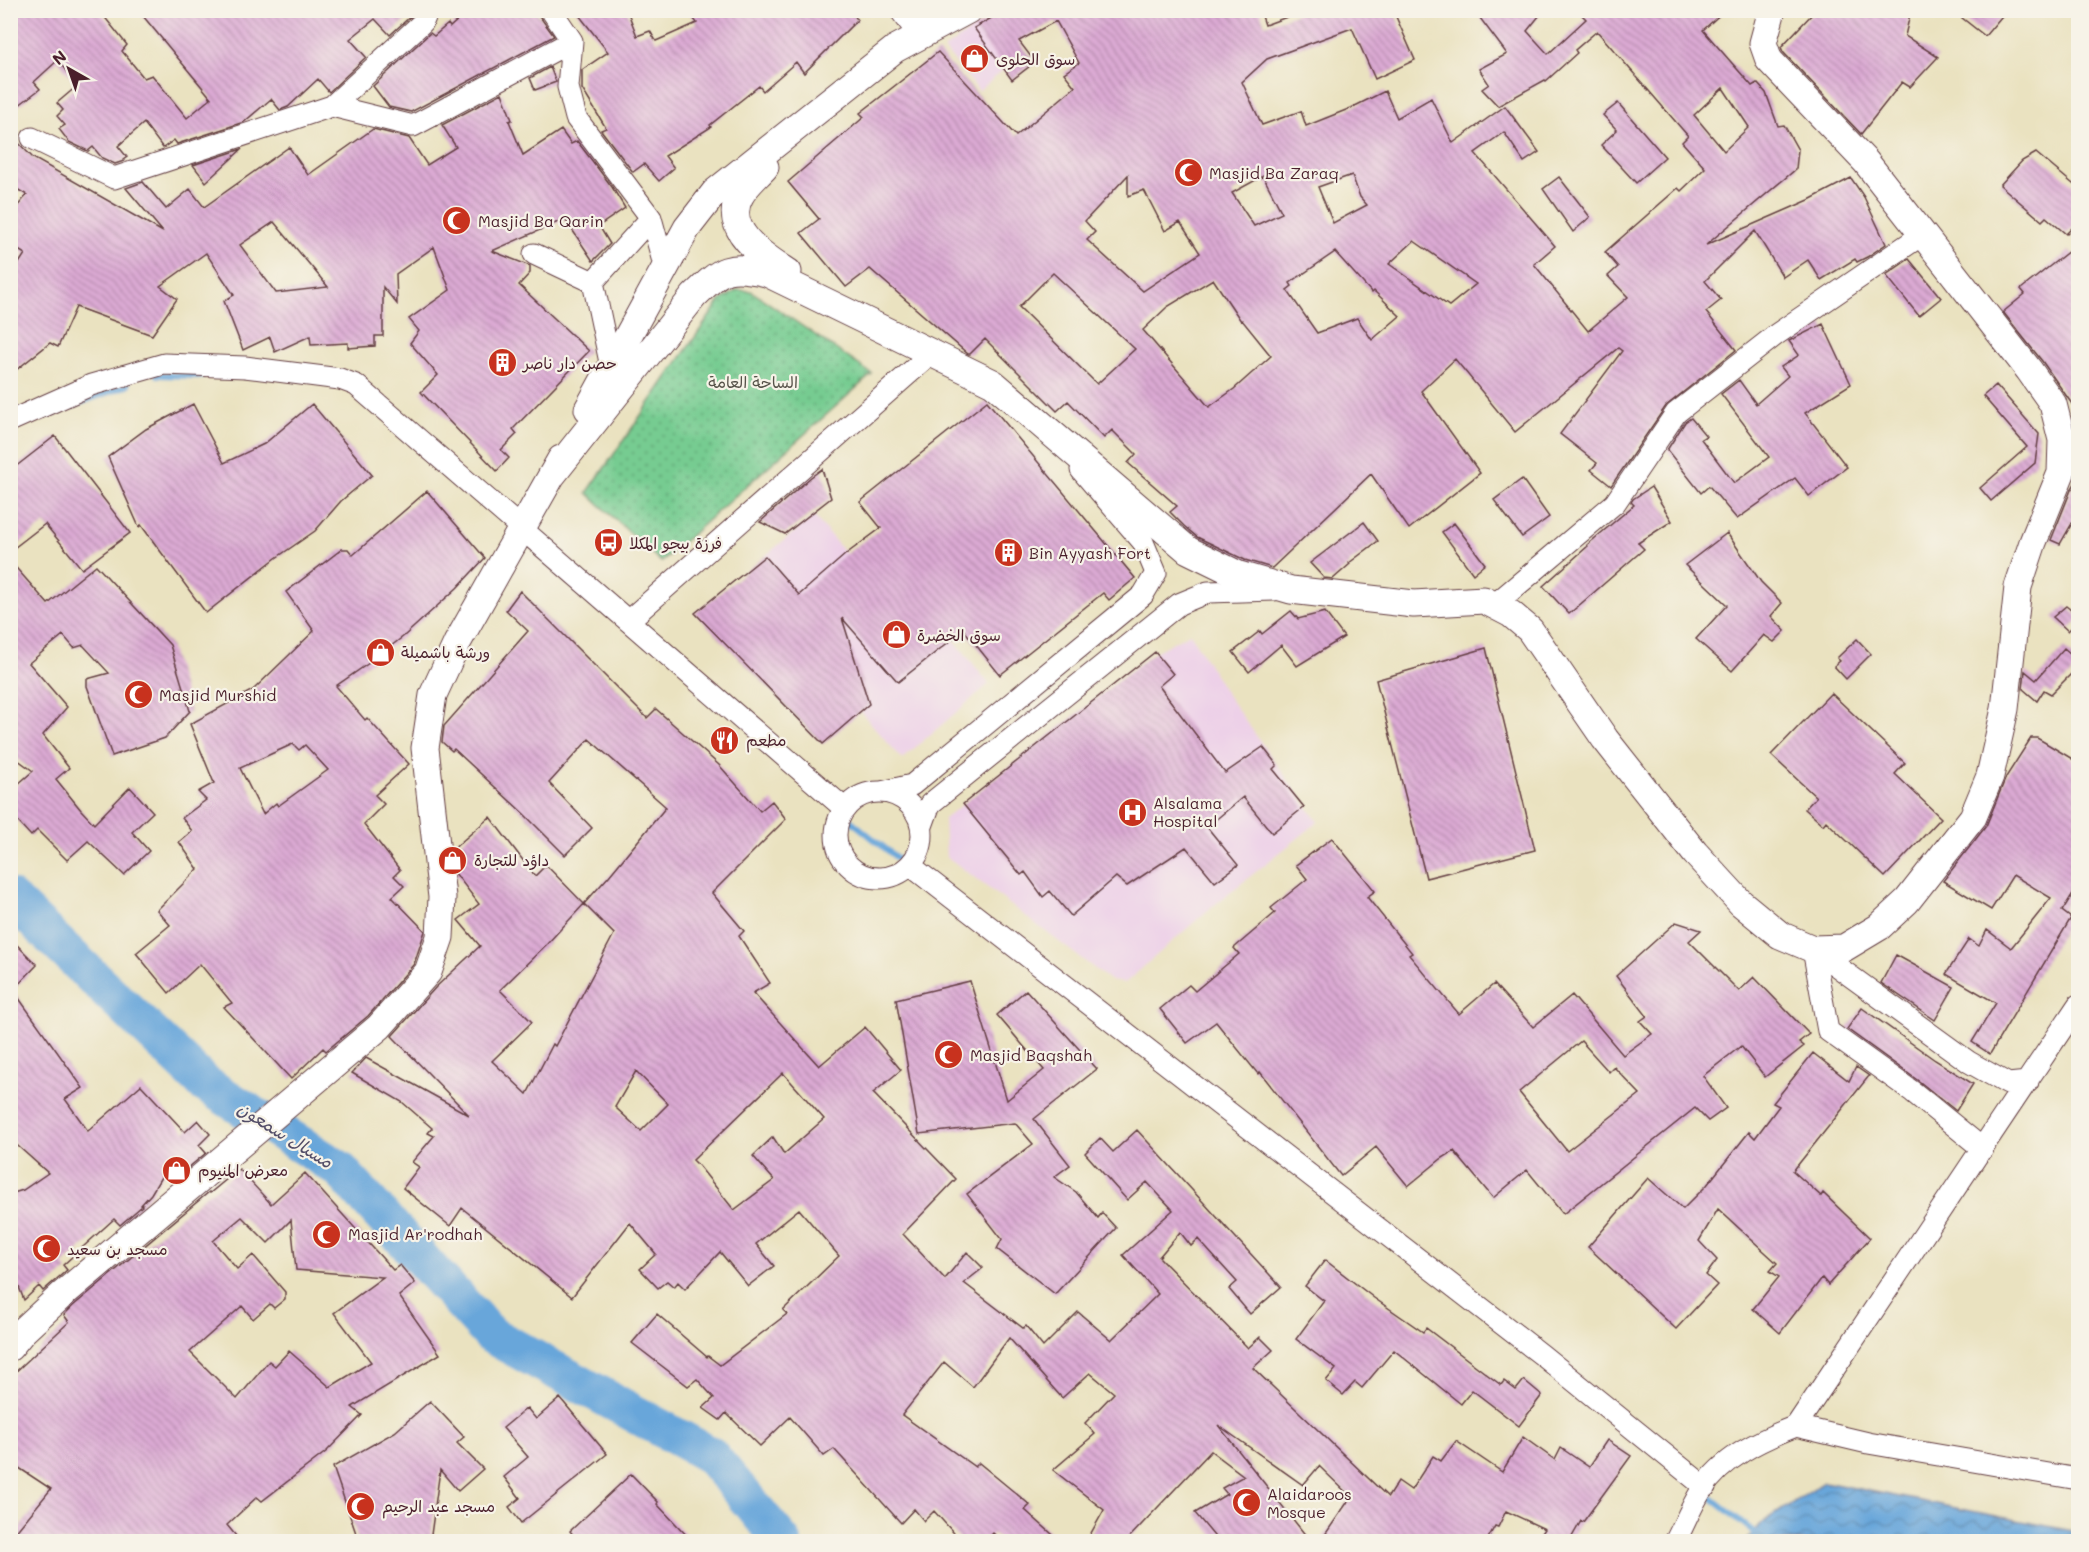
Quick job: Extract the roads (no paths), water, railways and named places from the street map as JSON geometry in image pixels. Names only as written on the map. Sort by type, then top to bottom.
[{"type":"main road","points":[[10,1347],[23,1331],[63,1294],[379,1027],[428,972],[440,936],[442,897],[425,748],[433,695],[457,643],[553,474],[687,228],[714,192],[895,49],[968,10]]},
{"type":"main road","points":[[553,474],[694,296],[716,275],[739,267],[767,273],[993,383],[1188,550],[1239,575],[1291,590],[1414,604],[1484,600],[1511,614],[1530,630],[1605,740],[1695,853],[1741,903],[1780,935],[1813,949],[1844,948],[1879,927],[1906,901],[1973,817],[1990,776],[2005,709],[2018,587],[2033,542],[2061,473],[2062,440],[2053,404],[2029,370],[1866,162],[1769,60],[1763,43],[1772,10]]},
{"type":"main road","points":[[801,124],[740,196],[735,214],[741,231],[754,249],[842,309]]},
{"type":"street","points":[[32,138],[114,178],[332,106],[423,22],[428,10]]},
{"type":"street","points":[[551,10],[572,41],[568,87],[576,118],[651,218],[665,269]]},
{"type":"street","points":[[900,10],[920,36]]},
{"type":"street","points":[[332,106],[413,126],[572,41]]},
{"type":"street","points":[[592,282],[651,218]]},
{"type":"street","points":[[1494,605],[1616,503],[1676,413],[1777,334],[1923,234]]},
{"type":"street","points":[[534,254],[592,282]]},
{"type":"street","points":[[592,282],[611,367]]},
{"type":"street","points":[[628,621],[932,353]]},
{"type":"street","points":[[10,421],[91,385],[164,364],[245,367],[340,380],[356,385],[845,809]]},
{"type":"street","points":[[882,792],[896,795],[908,802],[917,813],[922,826],[923,840],[919,853],[911,866],[899,875],[885,879],[870,878],[856,873],[838,851],[835,836],[838,822],[845,809],[855,799],[868,793],[912,785],[1118,617],[1143,595],[1156,573],[1143,542],[1037,420]]},
{"type":"street","points":[[922,826],[930,804],[1179,604],[1208,592],[1291,590]]},
{"type":"street","points":[[911,866],[1542,1355],[1705,1486]]},
{"type":"street","points":[[1813,949],[1969,1062],[2008,1084],[2028,1082]]},
{"type":"street","points":[[1813,949],[1828,1031],[1913,1092],[1983,1149]]},
{"type":"street","points":[[1675,1542],[1705,1486],[1724,1465],[1758,1441],[1796,1426],[2079,1005]]},
{"type":"street","points":[[1796,1426],[1868,1443],[2079,1479]]},
{"type":"water","points":[[1824,1482],[2078,1532],[2078,1541],[1747,1541],[1759,1525]]},
{"type":"waterway","points":[[157,375],[201,376]]},
{"type":"waterway","points":[[47,415],[128,385]]},
{"type":"waterway","points":[[844,815],[908,867]]},
{"type":"waterway","name":"مسيال سمعون","points":[[10,898],[205,1084],[339,1169],[491,1335],[710,1455],[783,1542]]},
{"type":"waterway","points":[[1704,1492],[1754,1532]]},
{"type":"place","name":"سوق الحلوى","points":[[975,59]]},
{"type":"place","name":"Masjid Ba Zaraq","points":[[1188,173]]},
{"type":"place","name":"Masjid Ba Qarin","points":[[457,221]]},
{"type":"place","name":"حصن دار ناصر","points":[[502,363]]},
{"type":"place","name":"فرزة بيجو المكلا","points":[[608,543]]},
{"type":"place","name":"Bin Ayyash Fort","points":[[1008,553]]},
{"type":"place","name":"سوق الخضرة","points":[[896,635]]},
{"type":"place","name":"ورشة باشميلة","points":[[380,652]]},
{"type":"place","name":"Masjid Murshid","points":[[138,695]]},
{"type":"place","name":"مطعم","points":[[725,740]]},
{"type":"place","name":"Alsalama Hospital","points":[[1132,812]]},
{"type":"place","name":"داؤد للتجارة","points":[[453,860]]},
{"type":"place","name":"Masjid Baqshah","points":[[949,1055]]},
{"type":"place","name":"معرض المنيوم","points":[[177,1170]]},
{"type":"place","name":"Masjid Ar'rodhah","points":[[327,1234]]},
{"type":"place","name":"مسجد بن سعيد","points":[[46,1249]]},
{"type":"place","name":"Alaidaroos Mosque","points":[[1246,1503]]},
{"type":"place","name":"مسجد عبد الرحيم","points":[[361,1506]]},
{"type":"park label","name":"الساحة العامة","points":[[753,382]]}]
